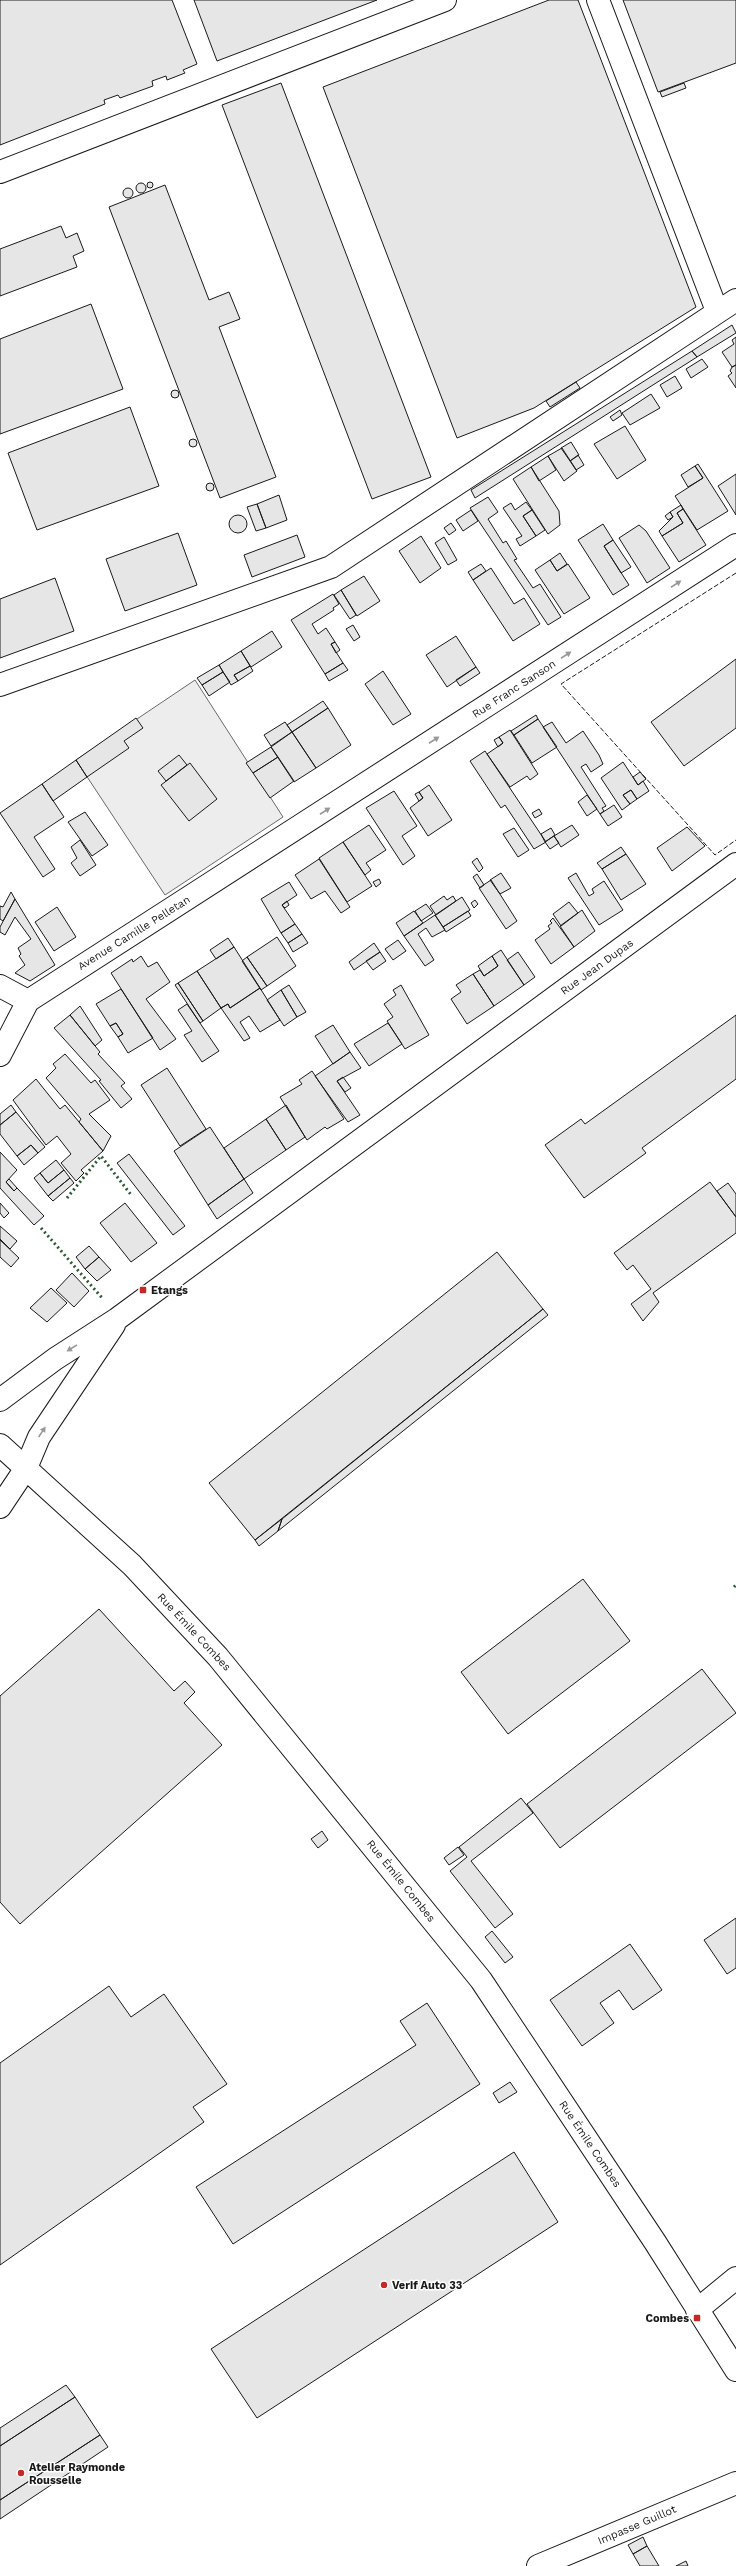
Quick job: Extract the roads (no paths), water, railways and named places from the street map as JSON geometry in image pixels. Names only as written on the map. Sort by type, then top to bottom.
[{"type":"street","points":[[0,172],[445,0]]},
{"type":"street","points":[[598,0],[717,311]]},
{"type":"street","points":[[0,685],[331,567],[717,311],[736,300]]},
{"type":"street","name":"Rue Franc Sanson","points":[[292,833],[736,545]]},
{"type":"street","name":"Avenue Camille Pelletan","points":[[28,1001],[292,833]]},
{"type":"street","name":"Rue Jean Dupas","points":[[0,1400],[55,1359],[117,1320],[736,864]]},
{"type":"street","points":[[0,986],[28,1001],[0,1055]]},
{"type":"street","points":[[0,1507],[26,1468],[39,1437],[117,1320]]},
{"type":"street","name":"Rue Émile Combes","points":[[0,1444],[132,1565],[218,1657],[480,1980],[651,2236],[736,2370]]},
{"type":"street","points":[[697,2310],[736,2278]]},
{"type":"street","name":"Impasse Guillot","points":[[538,2566],[736,2483]]},
{"type":"place","name":"Etangs","points":[[143,1290]]},
{"type":"place","name":"Verif Auto 33","points":[[384,2285]]},
{"type":"place","name":"Combes","points":[[697,2318]]},
{"type":"place","name":"Atelier Raymonde Rousselle","points":[[21,2473]]}]
